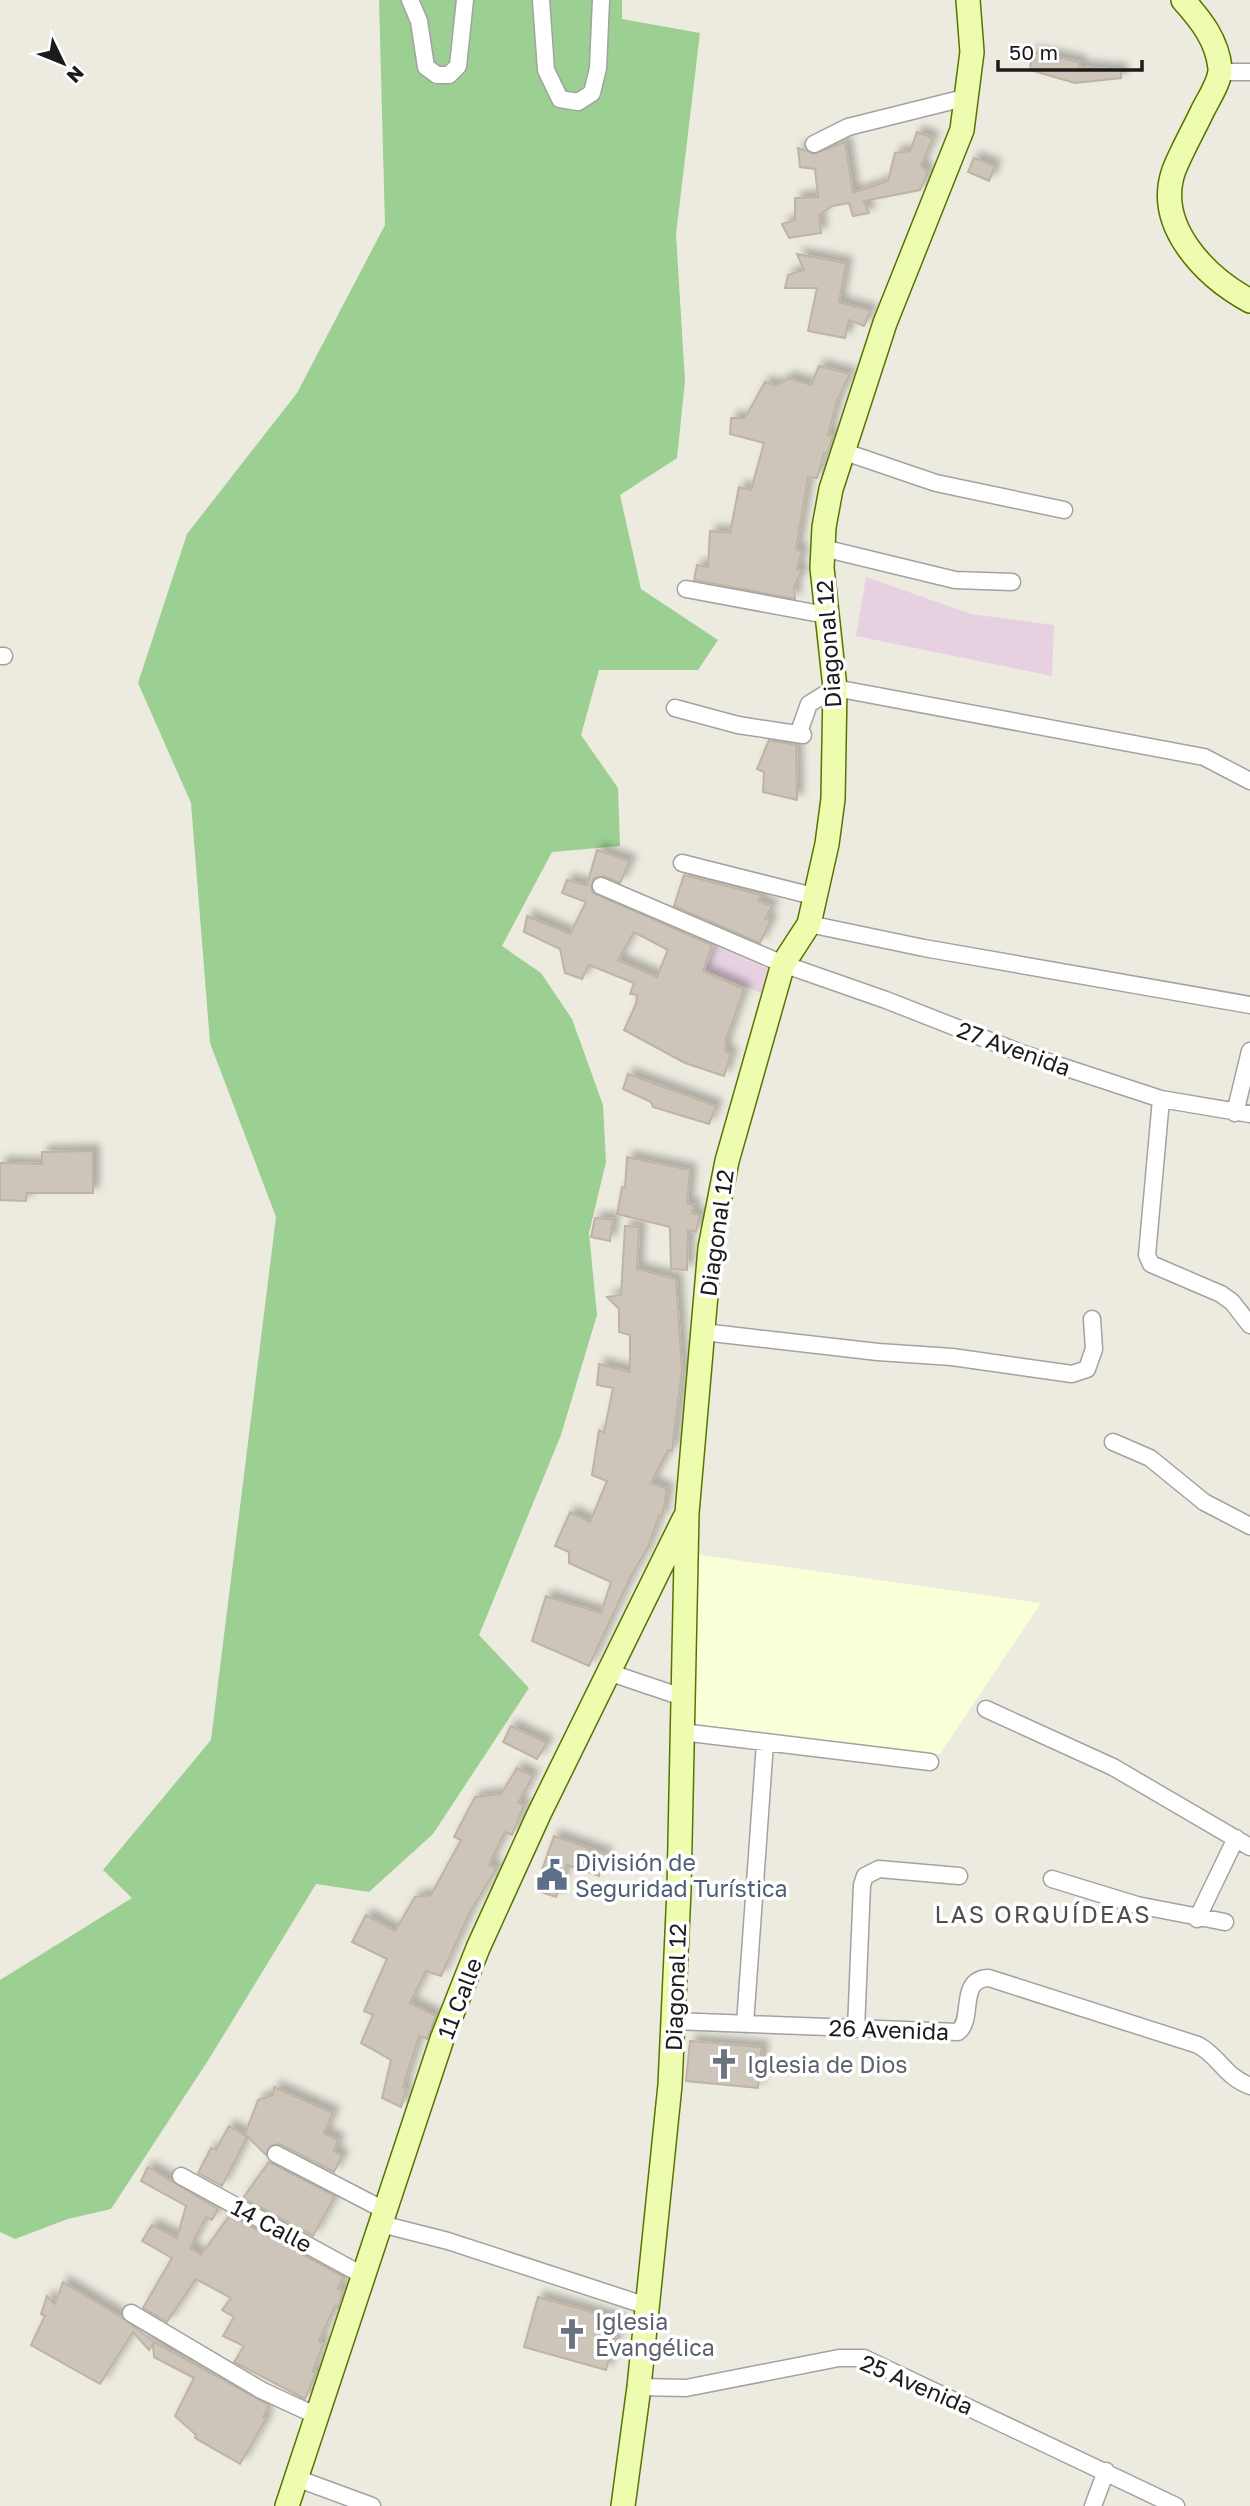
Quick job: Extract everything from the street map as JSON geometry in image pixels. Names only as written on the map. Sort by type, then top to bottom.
[{"type":"main road","name":"Diagonal 12","points":[[623,2506],[663,2166],[674,2021],[687,1513],[716,1203],[783,964],[809,924],[817,897],[833,799],[835,688],[826,615],[823,548],[831,489],[885,323],[962,130],[972,51],[968,0]]},
{"type":"main road","points":[[1183,0],[1203,22],[1215,44],[1220,72],[1174,171],[1169,194],[1174,220],[1187,246],[1205,270],[1227,289],[1250,302]]},
{"type":"main road","name":"11 Calle","points":[[287,2506],[442,2039],[478,1948],[608,1672],[687,1513]]},
{"type":"street","points":[[410,0],[419,21],[426,67],[438,75],[449,75],[458,66],[465,0]]},
{"type":"street","points":[[541,0],[546,70],[560,99],[578,102],[592,93],[598,68],[601,0]]},
{"type":"street","points":[[1220,72],[1250,72]]},
{"type":"street","points":[[814,144],[848,127],[968,97]]},
{"type":"street","points":[[842,451],[936,483],[1064,510]]},
{"type":"street","points":[[823,548],[955,580],[1012,582]]},
{"type":"street","points":[[687,589],[826,615]]},
{"type":"street","points":[[803,735],[800,729],[809,704],[835,688],[1204,757],[1250,781]]},
{"type":"street","points":[[675,708],[738,725],[832,738]]},
{"type":"street","points":[[682,863],[817,897]]},
{"type":"street","name":"27 Avenida","points":[[601,886],[783,964],[887,1000],[1021,1053],[1161,1099],[1243,1114]]},
{"type":"street","points":[[809,924],[924,948],[1250,1005]]},
{"type":"street","points":[[1243,1114],[1250,1051]]},
{"type":"street","points":[[1161,1099],[1147,1255],[1151,1264],[1227,1297],[1250,1325]]},
{"type":"street","points":[[703,1332],[878,1352],[952,1357],[1072,1374],[1087,1368],[1094,1349],[1093,1319]]},
{"type":"street","points":[[1113,1442],[1150,1458],[1205,1502],[1250,1526]]},
{"type":"street","points":[[608,1672],[682,1697]]},
{"type":"street","points":[[986,1709],[1112,1767],[1250,1847]]},
{"type":"street","points":[[681,1732],[930,1762]]},
{"type":"street","points":[[745,2024],[765,1743]]},
{"type":"street","points":[[1197,1919],[1236,1838]]},
{"type":"street","points":[[856,2029],[862,1885],[865,1876],[879,1869],[959,1876]]},
{"type":"street","points":[[1052,1879],[1138,1905],[1197,1919],[1225,1922]]},
{"type":"street","name":"26 Avenida","points":[[674,2021],[958,2032],[964,2027],[969,1993],[978,1981],[989,1978],[1198,2045],[1212,2055],[1230,2076],[1250,2086]]},
{"type":"street","points":[[276,2154],[383,2218],[647,2306]]},
{"type":"street","name":"14 Calle","points":[[181,2176],[364,2276]]},
{"type":"street","points":[[131,2313],[261,2390],[317,2416]]},
{"type":"street","name":"25 Avenida","points":[[639,2387],[686,2388],[839,2358],[864,2358],[1176,2506]]},
{"type":"street","points":[[1093,2506],[1106,2471]]},
{"type":"street","points":[[296,2478],[372,2506]]},
{"type":"shaded area","points":[[866,577],[971,614],[1054,625],[1052,676],[856,636]]},
{"type":"shaded area","points":[[715,946],[771,970],[763,994],[705,970]]},
{"type":"shaded area","points":[[694,1554],[1041,1603],[940,1754],[695,1728]]},
{"type":"green space","points":[[379,0],[622,0],[622,19],[700,33],[676,234],[685,381],[677,458],[620,495],[641,589],[718,640],[698,670],[599,670],[581,735],[618,788],[620,846],[552,852],[502,946],[541,973],[572,1019],[603,1105],[606,1162],[589,1233],[597,1315],[561,1435],[479,1635],[529,1688],[433,1834],[369,1892],[316,1884],[209,2059],[111,2209],[68,2219],[15,2239],[0,2232],[0,1980],[132,1898],[103,1870],[211,1740],[276,1217],[210,1043],[191,803],[138,683],[187,534],[297,393],[385,225]]},
{"type":"building","points":[[1032,52],[1080,62],[1079,67],[1121,70],[1121,78],[1075,83],[1030,70]]},
{"type":"building","points":[[917,132],[933,138],[921,165],[928,173],[920,190],[864,201],[869,213],[853,216],[849,203],[832,206],[819,215],[821,233],[789,238],[782,224],[795,220],[795,198],[818,197],[815,169],[800,167],[798,148],[814,154],[845,142],[853,193],[888,181],[895,153],[910,151]]},
{"type":"building","points":[[974,158],[995,166],[989,181],[968,172]]},
{"type":"building","points":[[797,254],[846,263],[839,302],[871,311],[864,326],[849,320],[845,338],[808,331],[817,288],[785,288],[788,275],[804,270]]},
{"type":"building","points":[[819,366],[850,374],[837,401],[828,435],[833,436],[827,454],[824,453],[817,478],[808,477],[796,550],[802,551],[797,569],[802,571],[794,587],[795,599],[694,580],[697,565],[708,567],[710,531],[730,533],[739,487],[751,490],[764,443],[730,434],[731,418],[745,418],[765,382],[776,386],[789,378],[811,385]]},
{"type":"building","points":[[769,740],[796,745],[797,800],[763,792],[764,772],[757,769]]},
{"type":"building","points":[[597,850],[630,861],[620,883],[604,876],[594,878],[591,887],[593,893],[712,945],[703,971],[744,989],[726,1040],[725,1051],[731,1054],[724,1076],[685,1063],[624,1030],[636,1004],[637,995],[630,994],[634,983],[589,965],[582,979],[565,973],[560,949],[524,932],[527,916],[570,934],[586,902],[562,893],[567,880],[587,885]],"holes":[[[634,932],[668,950],[657,977],[618,960]]]},
{"type":"building","points":[[684,875],[762,895],[758,901],[772,906],[765,919],[771,920],[760,943],[674,906]]},
{"type":"building","points":[[628,1074],[716,1106],[709,1124],[653,1107],[651,1102],[623,1089]]},
{"type":"building","points":[[93,1151],[93,1193],[27,1193],[26,1201],[0,1200],[0,1163],[42,1164],[42,1152]]},
{"type":"building","points":[[627,1157],[690,1170],[687,1203],[694,1205],[692,1213],[700,1215],[696,1232],[688,1230],[687,1270],[671,1269],[670,1227],[617,1214],[622,1187],[625,1188]]},
{"type":"building","points":[[595,1218],[613,1219],[610,1241],[591,1237]]},
{"type":"building","points":[[625,1226],[639,1227],[637,1269],[676,1279],[682,1369],[672,1451],[668,1450],[651,1483],[667,1489],[662,1517],[659,1516],[648,1547],[630,1578],[589,1666],[532,1641],[546,1596],[601,1613],[611,1582],[569,1563],[569,1552],[555,1546],[570,1512],[590,1522],[607,1481],[592,1475],[599,1430],[604,1433],[613,1388],[597,1385],[599,1364],[630,1372],[630,1335],[619,1332],[619,1309],[607,1297],[621,1295]]},
{"type":"building","points":[[511,1726],[547,1743],[537,1759],[503,1742]]},
{"type":"building","points":[[517,1768],[533,1776],[518,1803],[524,1805],[512,1835],[505,1832],[489,1865],[497,1868],[470,1912],[441,1976],[426,1971],[410,2003],[436,2016],[427,2039],[419,2036],[403,2087],[406,2089],[401,2107],[382,2098],[391,2060],[361,2043],[373,2015],[364,2011],[387,1959],[352,1942],[366,1915],[395,1931],[415,1897],[431,1895],[461,1840],[454,1837],[475,1797],[501,1794]]},
{"type":"building","points":[[554,1836],[606,1854],[599,1876],[567,1865],[556,1897],[535,1890]]},
{"type":"building","name":"Iglesia de Dios","points":[[690,2041],[762,2047],[758,2088],[686,2081]]},
{"type":"building","points":[[274,2087],[333,2113],[324,2133],[338,2140],[334,2151],[342,2156],[334,2172],[280,2144],[270,2146],[266,2155],[245,2134],[258,2100],[273,2095]]},
{"type":"building","points":[[229,2126],[247,2137],[222,2186],[198,2173],[211,2148],[216,2150]]},
{"type":"building","points":[[269,2162],[335,2196],[313,2236],[243,2198]]},
{"type":"building","points":[[148,2167],[218,2209],[212,2220],[206,2217],[190,2248],[201,2255],[230,2215],[344,2277],[338,2289],[343,2291],[338,2308],[335,2306],[319,2341],[323,2344],[313,2371],[316,2373],[305,2399],[234,2362],[244,2346],[223,2336],[234,2317],[222,2310],[231,2298],[196,2279],[167,2322],[143,2308],[172,2258],[142,2241],[152,2225],[177,2238],[186,2206],[141,2181]]},
{"type":"building","points":[[63,2282],[121,2317],[154,2342],[269,2405],[263,2418],[266,2419],[240,2464],[195,2438],[196,2435],[175,2416],[194,2378],[154,2357],[153,2344],[149,2350],[133,2332],[100,2384],[31,2345],[45,2316],[41,2314],[47,2296],[55,2304]]},
{"type":"building","name":"Iglesia Evangélica","points":[[538,2297],[620,2320],[606,2370],[524,2347]]},
{"type":"place","name":"División de Seguridad Turística","points":[[552,1875]]},
{"type":"place","name":"Iglesia de Dios","points":[[724,2064]]},
{"type":"place","name":"Iglesia Evangélica","points":[[572,2334]]},
{"type":"district","name":"LAS ORQUÍDEAS","points":[[1043,1913]]}]
